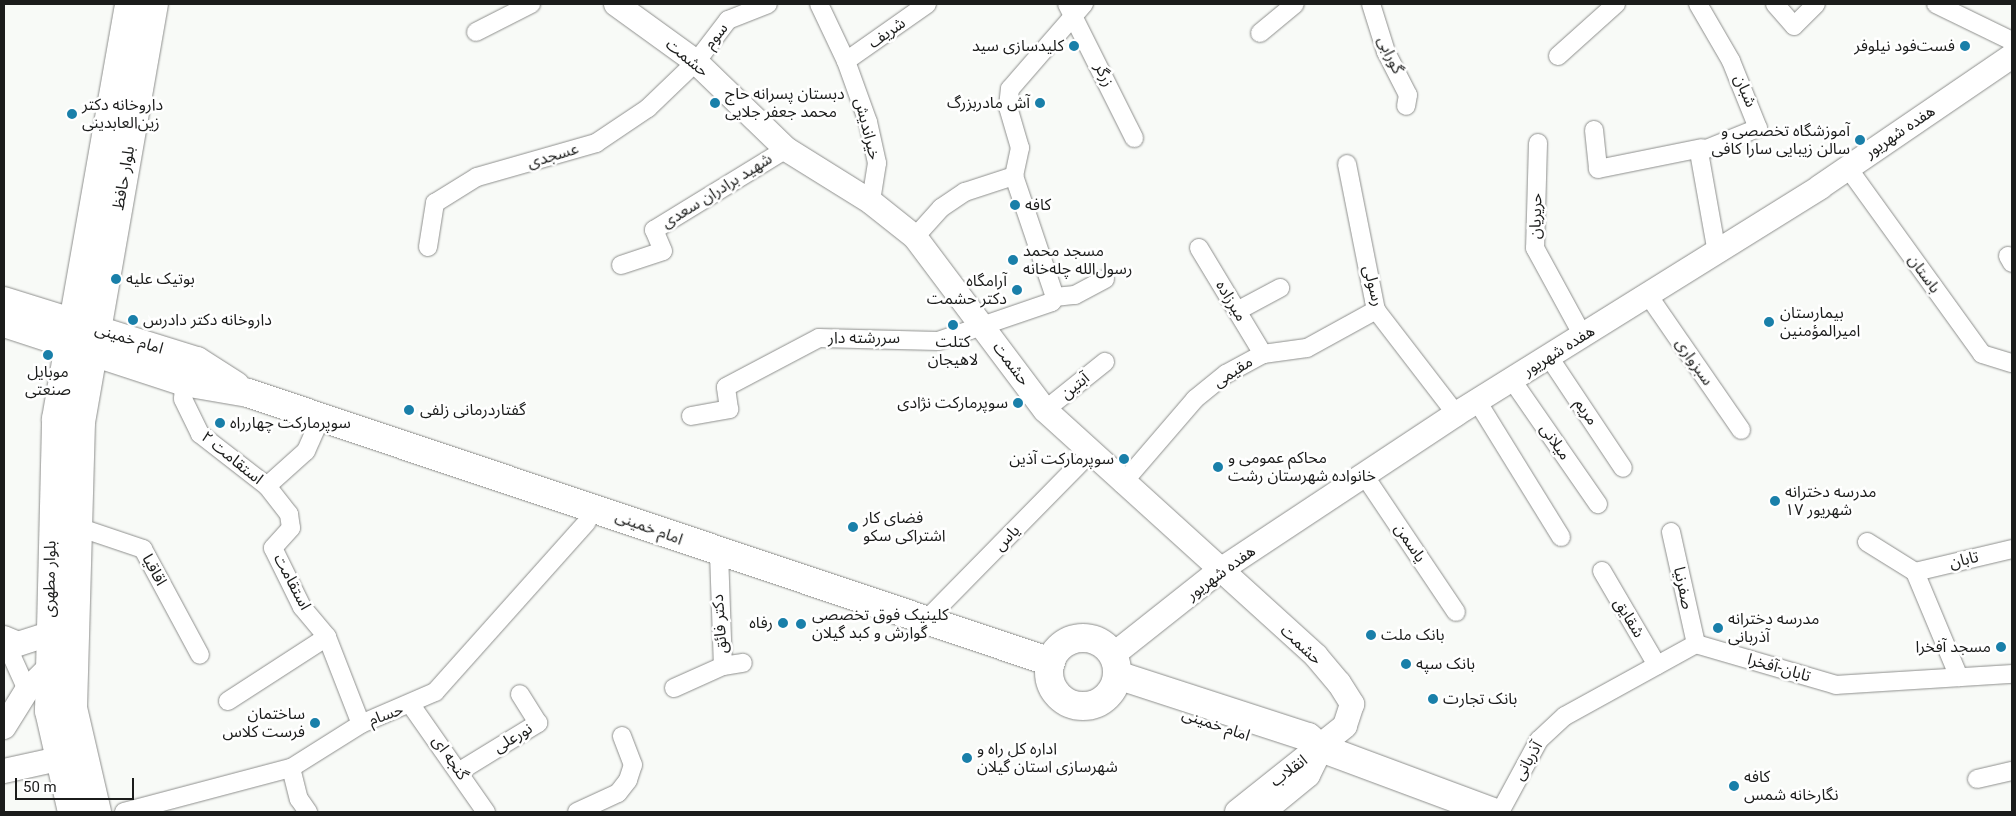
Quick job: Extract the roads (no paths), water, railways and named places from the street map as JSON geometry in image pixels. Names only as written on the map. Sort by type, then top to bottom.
[{"type":"main road","name":"بلوار حافظ","points":[[70,333],[129,4]]},
{"type":"main road","name":"بلوار حافظ","points":[[97,341],[154,4]]},
{"type":"main road","name":"حشمت","points":[[616,4],[696,62],[786,149],[871,202],[915,237],[1045,410],[1122,484],[1316,656],[1349,697],[1345,726],[1321,748]]},
{"type":"main road","name":"هفده شهریور","points":[[1114,673],[1200,587],[1219,571],[1456,414],[1848,168],[2012,56]]},
{"type":"main road","name":"امام خمینی","points":[[4,301],[70,333]]},
{"type":"main road","name":"امام خمینی","points":[[4,323],[70,333],[97,341],[197,361],[248,393]]},
{"type":"main road","name":"بلوار مطهری","points":[[70,333],[56,419],[73,708],[97,812]]},
{"type":"main road","name":"امام خمینی","points":[[97,341],[184,382],[248,393],[591,515],[719,553],[924,622],[1051,662]]},
{"type":"main road","name":"بلوار مطهری","points":[[72,812],[56,752],[47,670],[49,634],[63,525],[97,341]]},
{"type":"main road","points":[[1195,549],[1206,570],[1200,587]]},
{"type":"main road","points":[[4,638],[18,644],[49,634]]},
{"type":"main road","points":[[1074,640],[1096,641],[1114,673],[1096,704],[1074,705],[1056,693],[1051,662],[1060,648],[1074,640]]},
{"type":"main road","points":[[4,727],[26,690],[47,670]]},
{"type":"main road","name":"امام خمینی","points":[[1114,673],[1298,753],[1321,748]]},
{"type":"main road","points":[[4,771],[56,752],[26,690]]},
{"type":"main road","points":[[1321,748],[1493,812]]},
{"type":"main road","name":"انقلاب","points":[[1237,812],[1321,748]]},
{"type":"main road","name":"انقلاب","points":[[1263,812],[1308,776],[1321,748]]},
{"type":"street","points":[[476,32],[531,4]]},
{"type":"street","name":"سوم","points":[[696,62],[728,20],[768,4]]},
{"type":"street","name":"خیراندیش","points":[[819,4],[846,61],[877,163],[871,202]]},
{"type":"street","name":"شریف","points":[[846,61],[927,4]]},
{"type":"street","points":[[1260,33],[1295,4]]},
{"type":"street","name":"گورابی","points":[[1372,4],[1386,52],[1408,95],[1406,106]]},
{"type":"street","points":[[1558,56],[1616,4]]},
{"type":"street","name":"شبان","points":[[1594,130],[1598,169],[1702,148],[1758,128],[1731,61],[1698,4]]},
{"type":"street","points":[[1775,4],[1794,26],[1816,4]]},
{"type":"street","points":[[1936,4],[2012,41]]},
{"type":"street","points":[[1055,297],[1014,176],[1020,148],[1008,107],[1010,89],[1075,7]]},
{"type":"street","name":"زرگر","points":[[1075,7],[1134,138]]},
{"type":"street","name":"عسجدی","points":[[428,248],[435,203],[477,178],[596,143],[648,108],[696,62]]},
{"type":"street","name":"حریریان","points":[[1538,143],[1534,248],[1583,336]]},
{"type":"street","points":[[1702,148],[1716,252]]},
{"type":"street","name":"شهید برادران سعدی","points":[[621,265],[663,251],[654,230],[786,149]]},
{"type":"street","name":"رسولی","points":[[1347,164],[1376,310],[1456,414]]},
{"type":"street","name":"باستان","points":[[1848,168],[1982,354],[2012,363]]},
{"type":"street","points":[[915,237],[941,208],[965,192],[1014,176]]},
{"type":"street","name":"میرزاده","points":[[1199,248],[1262,354]]},
{"type":"street","points":[[1055,297],[1075,295],[1105,279]]},
{"type":"street","points":[[1237,311],[1280,288]]},
{"type":"street","name":"سبزواری","points":[[1648,295],[1741,430]]},
{"type":"street","points":[[982,326],[1052,302],[1055,297]]},
{"type":"street","name":"مقیمی","points":[[1122,484],[1195,399],[1262,354],[1307,348],[1376,310]]},
{"type":"street","name":"سررشته دار","points":[[691,416],[729,409],[726,387],[819,338],[938,341],[982,326]]},
{"type":"street","name":"مریم","points":[[1549,357],[1623,468]]},
{"type":"street","name":"آبتین","points":[[1045,410],[1105,362]]},
{"type":"street","name":"میلانی","points":[[1512,380],[1598,504]]},
{"type":"street","name":"استقامت ۲","points":[[184,382],[184,399],[200,434],[267,486],[289,514],[291,528]]},
{"type":"street","points":[[1477,401],[1561,537]]},
{"type":"street","points":[[267,486],[306,450],[321,418]]},
{"type":"street","name":"یاس","points":[[924,622],[1090,453]]},
{"type":"street","name":"یاسمن","points":[[1364,475],[1456,612]]},
{"type":"street","name":"حسام","points":[[124,812],[291,768],[361,724],[411,705],[435,692],[591,515]]},
{"type":"street","name":"اقاقیا","points":[[63,525],[143,549],[200,655]]},
{"type":"street","name":"استقامت","points":[[291,528],[273,548],[302,607],[327,637],[361,724]]},
{"type":"street","name":"صفرنیا","points":[[1671,532],[1696,644]]},
{"type":"street","points":[[1867,542],[1915,572],[1959,677]]},
{"type":"street","name":"تابان","points":[[1915,572],[2012,549]]},
{"type":"street","name":"دکتر فائق","points":[[719,553],[717,582],[723,666]]},
{"type":"street","name":"شقایق","points":[[1602,571],[1657,665]]},
{"type":"street","points":[[228,701],[327,637]]},
{"type":"street","points":[[4,638],[26,690]]},
{"type":"street","points":[[1657,665],[1696,644]]},
{"type":"street","name":"تابان-آفخرا","points":[[1696,644],[1836,685],[2012,674]]},
{"type":"street","points":[[674,688],[723,666],[743,663]]},
{"type":"street","name":"آذربانی","points":[[1500,812],[1538,740],[1565,716],[1657,665]]},
{"type":"street","name":"نورعلی","points":[[460,771],[538,723],[520,694]]},
{"type":"street","name":"گنجه ای","points":[[411,705],[460,771],[486,812]]},
{"type":"street","points":[[577,812],[618,793],[628,780],[633,765],[622,736]]},
{"type":"street","points":[[291,768],[299,799],[308,812]]},
{"type":"street","points":[[1977,779],[2012,771]]},
{"type":"place","name":"کلیدسازی سید","points":[[1074,46]]},
{"type":"place","name":"فست‌فود نیلوفر","points":[[1965,46]]},
{"type":"place","name":"دبستان پسرانه حاج محمد جعفر جلایی","points":[[715,103]]},
{"type":"place","name":"آش مادربزرگ","points":[[1040,103]]},
{"type":"place","name":"داروخانه دکتر زین‌العابدینی","points":[[72,114]]},
{"type":"place","name":"آموزشگاه تخصصی و سالن زیبایی سارا کافی","points":[[1860,140]]},
{"type":"place","name":"کافه","points":[[1015,205]]},
{"type":"place","name":"مسجد محمد رسول‌‌الله چله‌خانه","points":[[1013,260]]},
{"type":"place","name":"بوتیک علیه","points":[[116,279]]},
{"type":"place","name":"آرامگاه دکتر حشمت","points":[[1017,290]]},
{"type":"place","name":"داروخانه دکتر دادرس","points":[[133,320]]},
{"type":"place","name":"بیمارستان امیرالمؤمنین","points":[[1769,322]]},
{"type":"place","name":"کتلت لاهیجان","points":[[953,325]]},
{"type":"place","name":"موبایل صنعتی","points":[[48,355]]},
{"type":"place","name":"سوپرمارکت نژادی","points":[[1018,403]]},
{"type":"place","name":"گفتاردرمانی زلفی","points":[[409,410]]},
{"type":"place","name":"سوپرمارکت چهارراه","points":[[220,423]]},
{"type":"place","name":"سوپرمارکت آذین","points":[[1124,459]]},
{"type":"place","name":"محاکم عمومی و خانواده شهرستان رشت","points":[[1218,467]]},
{"type":"place","name":"مدرسه دخترانه ۱۷ شهریور","points":[[1775,501]]},
{"type":"place","name":"فضای کار اشتراکی سکو","points":[[853,527]]},
{"type":"place","name":"رفاه","points":[[783,623]]},
{"type":"place","name":"کلینیک فوق تخصصی گوارش و کبد گیلان","points":[[801,624]]},
{"type":"place","name":"مدرسه دخترانه آذربانی","points":[[1718,628]]},
{"type":"place","name":"بانک ملت","points":[[1371,635]]},
{"type":"place","name":"مسجد آفخرا","points":[[2001,647]]},
{"type":"place","name":"بانک سپه","points":[[1406,664]]},
{"type":"place","name":"بانک تجارت","points":[[1433,699]]},
{"type":"place","name":"ساختمان فرست کلاس","points":[[315,723]]},
{"type":"place","name":"اداره کل راه و شهرسازی استان گیلان","points":[[967,758]]},
{"type":"place","name":"کافه نگارخانه شمس","points":[[1734,786]]}]
